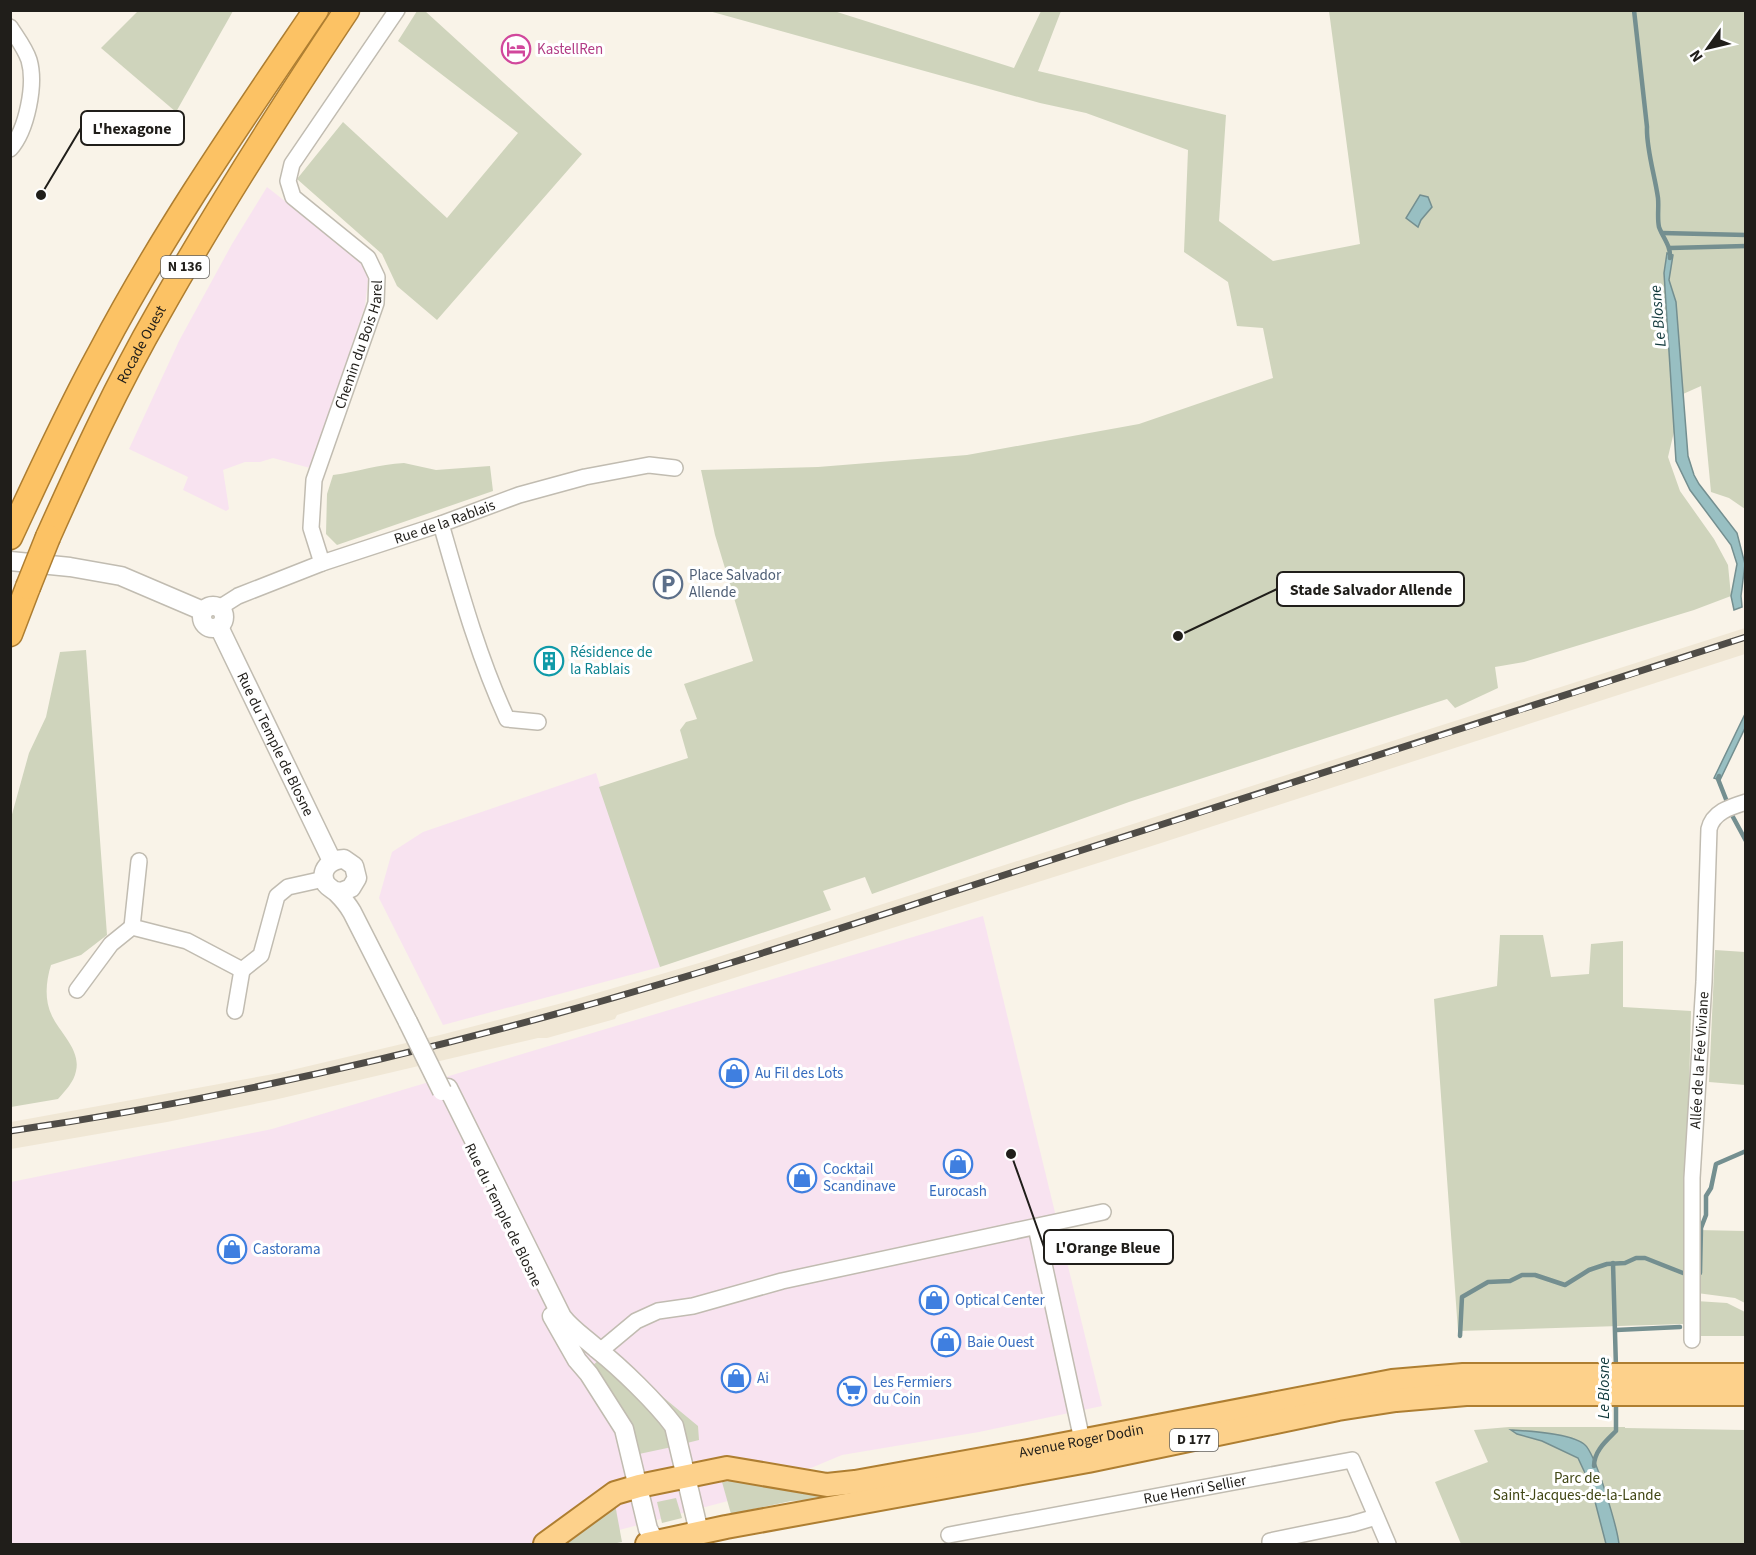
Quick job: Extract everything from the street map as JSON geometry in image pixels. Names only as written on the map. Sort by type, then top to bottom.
[{"type":"highway","points":[[251,105],[250,84],[296,10]]},
{"type":"highway","name":"N 136","points":[[10,537],[99,353],[182,211],[316,10]]},
{"type":"highway","name":"Rocade Ouest","points":[[10,634],[48,537],[88,447],[158,313],[205,233],[347,10]]},
{"type":"main road","name":"Avenue Roger Dodin","points":[[545,1545],[615,1493],[728,1468],[827,1485],[866,1480],[1392,1382],[1463,1375],[1543,1384]]},
{"type":"main road","name":"Avenue Roger Dodin","points":[[651,1544],[699,1532],[1157,1448],[1338,1409],[1427,1396],[1543,1384],[1670,1383],[1746,1375]]},
{"type":"main road","name":"Avenue Roger Dodin","points":[[1670,1383],[1746,1394]]},
{"type":"street","name":"Chemin du Bois Harel","points":[[322,563],[311,528],[314,480],[376,303],[377,277],[368,258],[293,197],[288,180],[292,164],[397,10]]},
{"type":"street","points":[[10,27],[28,59],[31,79],[27,112],[20,136],[12,146]]},
{"type":"street","name":"Rue de la Rablais","points":[[211,609],[322,563],[441,524],[519,495],[585,477],[649,465],[675,468]]},
{"type":"street","points":[[441,524],[470,624],[507,719],[538,722]]},
{"type":"street","points":[[10,561],[70,567],[122,576],[211,609]]},
{"type":"street","name":"Rue du Temple de Blosne","points":[[211,609],[201,618],[205,625],[212,628],[219,627],[332,861]]},
{"type":"street","name":"Allée de la Fée Viviane","points":[[1692,1340],[1692,1178],[1704,982],[1707,841],[1711,820],[1721,812],[1741,803]]},
{"type":"street","points":[[235,1011],[242,970],[261,955],[277,896],[288,887],[330,885],[346,891],[355,884],[357,872],[350,862],[344,859],[332,861],[327,866],[330,885]]},
{"type":"street","points":[[77,990],[111,944],[132,927],[139,861]]},
{"type":"street","name":"Rue du Temple de Blosne","points":[[355,884],[370,930],[411,1021]]},
{"type":"street","name":"Rue du Temple de Blosne","points":[[330,885],[352,912],[411,1021],[562,1317],[571,1328],[599,1350],[664,1413],[674,1426],[699,1532]]},
{"type":"street","points":[[132,927],[187,941],[242,970]]},
{"type":"street","name":"Rue du Temple de Blosne","points":[[445,1089],[562,1336],[624,1429],[651,1544]]},
{"type":"street","points":[[577,1360],[606,1346],[636,1321],[658,1311],[693,1306],[782,1281],[1103,1212]]},
{"type":"street","points":[[1036,1227],[1082,1440]]},
{"type":"street","name":"Rue Henri Sellier","points":[[949,1535],[1352,1460],[1388,1545]]},
{"type":"street","points":[[1270,1545],[1270,1541],[1376,1517]]},
{"type":"shaded area","points":[[267,187],[365,264],[368,280],[365,306],[310,468],[273,458],[260,462],[245,462],[223,470],[229,509],[226,511],[183,490],[188,477],[129,449],[179,341],[232,244]]},
{"type":"shaded area","points":[[1745,628],[1745,654],[1158,844],[617,1015],[615,1019],[547,1038],[538,1038],[274,1100],[167,1122],[11,1149],[11,1122],[279,1073],[566,1002],[699,963]]},
{"type":"shaded area","points":[[596,773],[660,967],[443,1025],[379,898],[392,852],[423,832]]},
{"type":"shaded area","points":[[983,916],[1102,1406],[979,1432],[842,1455],[739,1498],[567,1544],[11,1544],[11,1182],[272,1129]]},
{"type":"green space","points":[[138,11],[233,11],[176,112],[101,48]]},
{"type":"green space","points":[[417,11],[425,11],[582,154],[437,320],[397,286],[382,254],[297,179],[343,122],[447,218],[518,133],[398,41]]},
{"type":"green space","points":[[709,11],[834,11],[1014,68],[1041,11],[1061,11],[1038,71],[1226,115],[1219,221],[1273,261],[1360,244],[1329,11],[1745,11],[1745,509],[1729,498],[1711,492],[1701,386],[1683,394],[1668,457],[1680,491],[1714,539],[1728,565],[1731,596],[1694,610],[1524,662],[1495,667],[1498,688],[1455,708],[1447,699],[1129,802],[872,894],[865,877],[823,891],[831,910],[660,967],[599,787],[688,758],[680,730],[686,722],[697,719],[684,684],[753,661],[715,535],[701,470],[818,467],[967,455],[1139,424],[1273,378],[1263,328],[1237,326],[1228,282],[1184,252],[1188,150],[1086,113],[1040,103]]},
{"type":"green space","points":[[404,463],[436,470],[490,466],[493,491],[337,545],[326,534],[327,494],[333,475]]},
{"type":"green space","points":[[86,650],[107,935],[81,955],[51,965],[49,971],[47,990],[49,1010],[73,1049],[77,1063],[71,1083],[58,1099],[11,1107],[11,818],[29,753],[46,717],[60,652]]},
{"type":"green space","points":[[1500,935],[1543,935],[1551,977],[1589,974],[1591,944],[1623,941],[1623,1007],[1691,1011],[1683,1324],[1458,1331],[1434,999],[1497,986]]},
{"type":"green space","points":[[1715,950],[1745,952],[1745,1085],[1709,1082]]},
{"type":"green space","points":[[1697,1230],[1745,1231],[1745,1303],[1735,1298],[1697,1293]]},
{"type":"green space","points":[[1696,1301],[1727,1303],[1745,1312],[1745,1336],[1698,1336]]},
{"type":"green space","points":[[599,1360],[649,1406],[667,1429],[672,1447],[639,1454],[631,1429],[592,1366]]},
{"type":"green space","points":[[635,1374],[698,1426],[699,1440],[687,1443],[683,1426]]},
{"type":"green space","name":"Parc de Saint-Jacques-de-la-Lande","points":[[1509,1427],[1745,1430],[1745,1544],[1461,1544],[1435,1482],[1488,1462],[1474,1430]]},
{"type":"green space","points":[[736,1480],[830,1496],[841,1495],[837,1498],[791,1501],[731,1514],[722,1482]]},
{"type":"green space","points":[[676,1498],[682,1518],[662,1523],[657,1502]]},
{"type":"green space","points":[[615,1504],[622,1542],[562,1544]]},
{"type":"water","points":[[1420,195],[1428,197],[1432,207],[1418,227],[1406,218]]},
{"type":"water","points":[[1667,253],[1673,255],[1669,280],[1676,302],[1688,456],[1699,484],[1737,533],[1745,564],[1742,607],[1734,610],[1731,596],[1737,564],[1731,545],[1690,490],[1676,461],[1664,273]]},
{"type":"water","points":[[1745,714],[1745,728],[1720,780],[1714,778]]},
{"type":"water","points":[[1511,1430],[1559,1435],[1584,1444],[1600,1475],[1619,1544],[1606,1544],[1591,1486],[1578,1458],[1542,1441]]},
{"type":"waterway","name":"Le Blosne","points":[[1634,10],[1648,144],[1658,198],[1658,224],[1668,246],[1670,258]]},
{"type":"waterway","points":[[1662,233],[1746,235]]},
{"type":"waterway","points":[[1670,248],[1746,246]]},
{"type":"waterway","name":"Le Blosne","points":[[1719,776],[1718,779],[1733,817],[1746,841]]},
{"type":"waterway","name":"Le Blosne","points":[[1700,1273],[1701,1228],[1706,1215],[1706,1196],[1711,1188],[1716,1164],[1746,1151]]},
{"type":"waterway","name":"Le Blosne","points":[[1460,1336],[1462,1297],[1488,1282],[1510,1281],[1522,1275],[1535,1275],[1565,1285],[1589,1270],[1607,1264],[1625,1263],[1636,1258],[1645,1258],[1683,1273]]},
{"type":"waterway","name":"Le Blosne","points":[[1613,1263],[1616,1368]]},
{"type":"waterway","name":"Le Blosne","points":[[1616,1330],[1680,1327]]},
{"type":"waterway","name":"Le Blosne","points":[[1594,1466],[1598,1451],[1616,1431],[1616,1401]]},
{"type":"railway","points":[[10,1131],[178,1103],[345,1068],[592,1004],[804,940],[1746,637]]},
{"type":"place","name":"KastellRen","points":[[516,49]]},
{"type":"place","name":"L'hexagone","points":[[41,195]]},
{"type":"place","name":"Place Salvador Allende","points":[[668,584]]},
{"type":"place","name":"Stade Salvador Allende","points":[[1178,636]]},
{"type":"place","name":"Résidence de la Rablais","points":[[549,661]]},
{"type":"place","name":"Au Fil des Lots","points":[[734,1073]]},
{"type":"place","name":"L'Orange Bleue","points":[[1011,1154]]},
{"type":"place","name":"Eurocash","points":[[958,1164]]},
{"type":"place","name":"Cocktail Scandinave","points":[[802,1178]]},
{"type":"place","name":"Castorama","points":[[232,1249]]},
{"type":"place","name":"Optical Center","points":[[934,1300]]},
{"type":"place","name":"Baie Ouest","points":[[946,1342]]},
{"type":"place","name":"Ai","points":[[736,1378]]},
{"type":"place","name":"Les Fermiers du Coin","points":[[852,1391]]}]
